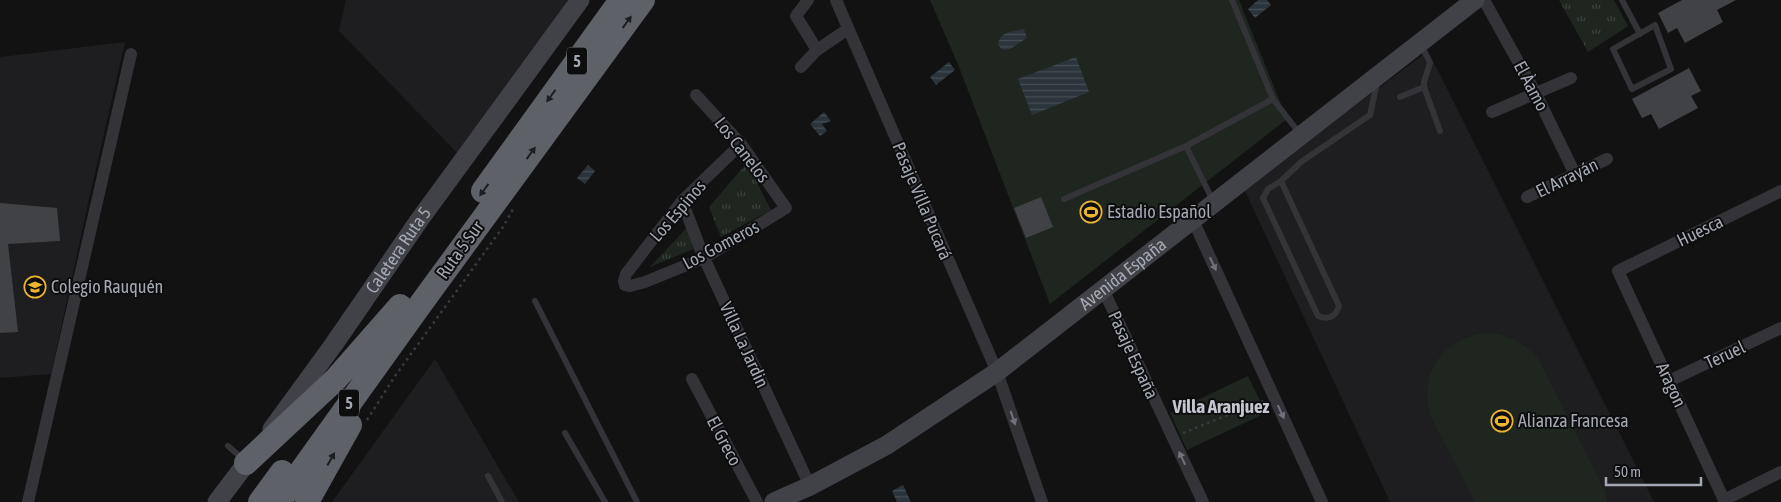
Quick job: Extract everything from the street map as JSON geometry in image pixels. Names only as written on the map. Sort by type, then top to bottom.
[{"type":"highway","name":"Ruta 5 Sur","points":[[279,502],[410,306],[621,0]]},
{"type":"highway","name":"Ruta 5 Sur","points":[[260,502],[643,0]]},
{"type":"highway","points":[[246,463],[336,379],[410,306]]},
{"type":"highway","points":[[307,502],[410,306]]},
{"type":"main road","name":"Caletera Ruta 5","points":[[218,502],[334,344],[420,219],[580,0]]},
{"type":"main road","name":"Avenida España","points":[[774,502],[810,486],[887,445],[997,372],[1475,0]]},
{"type":"street","points":[[808,0],[796,16],[817,50]]},
{"type":"street","name":"Pasaje Villa Pucará","points":[[836,0],[997,372],[1042,502]]},
{"type":"street","name":"El Àamo","points":[[1484,0],[1536,94],[1575,174]]},
{"type":"street","points":[[801,67],[817,50],[848,29]]},
{"type":"street","points":[[28,502],[131,54]]},
{"type":"street","points":[[1492,112],[1571,78]]},
{"type":"street","name":"Los Canelos","points":[[696,94],[741,144],[786,208]]},
{"type":"street","name":"Los Espinos","points":[[625,285],[624,281],[632,266],[682,201],[741,144]]},
{"type":"street","name":"El Arrayán","points":[[1527,197],[1607,159]]},
{"type":"street","name":"Huesca","points":[[1618,271],[1781,191]]},
{"type":"street","name":"Villa La Jardin","points":[[682,201],[704,258],[810,486]]},
{"type":"street","name":"Los Gomeros","points":[[625,285],[630,286],[645,282],[704,258],[786,208]]},
{"type":"street","points":[[1193,220],[1322,502]]},
{"type":"street","name":"Aragon","points":[[1618,271],[1724,500],[1781,472]]},
{"type":"street","name":"Pasaje España","points":[[1104,289],[1202,502]]},
{"type":"street","name":"Teruel","points":[[1669,381],[1781,328]]},
{"type":"street","name":"El Greco","points":[[692,379],[756,502]]},
{"type":"lane","points":[[1232,0],[1273,99],[1301,136]]},
{"type":"lane","points":[[1622,0],[1640,34]]},
{"type":"lane","points":[[1655,25],[1671,69],[1632,89],[1613,49],[1640,34],[1655,25]]},
{"type":"lane","points":[[1421,42],[1430,63],[1424,87],[1440,131]]},
{"type":"lane","points":[[1281,181],[1339,306],[1331,317],[1318,316],[1264,201],[1264,194],[1268,189],[1281,181],[1300,162],[1370,115],[1379,75]]},
{"type":"lane","points":[[1400,97],[1424,87]]},
{"type":"lane","points":[[1064,199],[1186,146],[1273,99]]},
{"type":"lane","points":[[1186,146],[1214,203]]},
{"type":"lane","points":[[534,301],[637,502]]},
{"type":"lane","points":[[565,433],[605,502]]},
{"type":"lane","points":[[228,446],[246,463]]},
{"type":"lane","points":[[488,476],[502,502]]},
{"type":"path","points":[[367,421],[395,376],[503,227],[517,202]]},
{"type":"path","points":[[1172,437],[1244,410],[1274,396]]},
{"type":"shaded area","points":[[346,0],[568,0],[462,158],[339,31]]},
{"type":"shaded area","points":[[1258,0],[1267,0],[1271,5],[1255,18],[1248,9]]},
{"type":"shaded area","points":[[1024,29],[1027,38],[1010,49],[1003,50],[998,45],[999,40],[1004,35]]},
{"type":"shaded area","points":[[125,42],[51,374],[0,378],[0,57]]},
{"type":"shaded area","name":"Alianza Francesa","points":[[1428,51],[1654,502],[1390,502],[1244,189]]},
{"type":"shaded area","points":[[1076,57],[1089,92],[1032,115],[1018,79]]},
{"type":"shaded area","points":[[949,62],[955,70],[936,85],[930,77]]},
{"type":"shaded area","points":[[824,112],[831,121],[822,124],[827,131],[820,136],[810,124]]},
{"type":"shaded area","points":[[588,165],[595,171],[585,184],[577,178]]},
{"type":"shaded area","points":[[435,359],[519,502],[332,502]]},
{"type":"shaded area","points":[[903,485],[911,502],[897,502],[892,491]]},
{"type":"green space","name":"Estadio Español","points":[[930,0],[1239,0],[1287,119],[1050,304],[959,67]]},
{"type":"green space","points":[[1559,0],[1614,0],[1628,26],[1588,52]]},
{"type":"green space","points":[[747,163],[771,210],[721,237],[709,207]]},
{"type":"green space","points":[[693,221],[703,245],[650,267]]},
{"type":"green space","name":"Alianza Francesa","points":[[1488,333],[1516,341],[1539,360],[1605,491],[1607,502],[1475,502],[1431,417],[1428,386],[1437,360],[1446,350],[1472,336]]},
{"type":"green space","points":[[1248,376],[1266,413],[1187,450],[1170,413]]},
{"type":"building","points":[[1682,0],[1736,0],[1717,10],[1723,22],[1685,43],[1677,28],[1668,33],[1658,13]]},
{"type":"building","points":[[1689,68],[1701,91],[1691,96],[1698,108],[1659,129],[1651,114],[1642,118],[1632,99]]},
{"type":"building","points":[[1041,197],[1053,227],[1026,238],[1014,208]]},
{"type":"building","points":[[0,203],[57,208],[60,241],[8,244],[18,332],[0,333]]},
{"type":"place","name":"Estadio Español","points":[[1091,212]]},
{"type":"place","name":"Colegio Rauquén","points":[[35,287]]},
{"type":"place","name":"Alianza Francesa","points":[[1502,421]]},
{"type":"district","name":"Villa Aranjuez","points":[[1221,406]]}]
